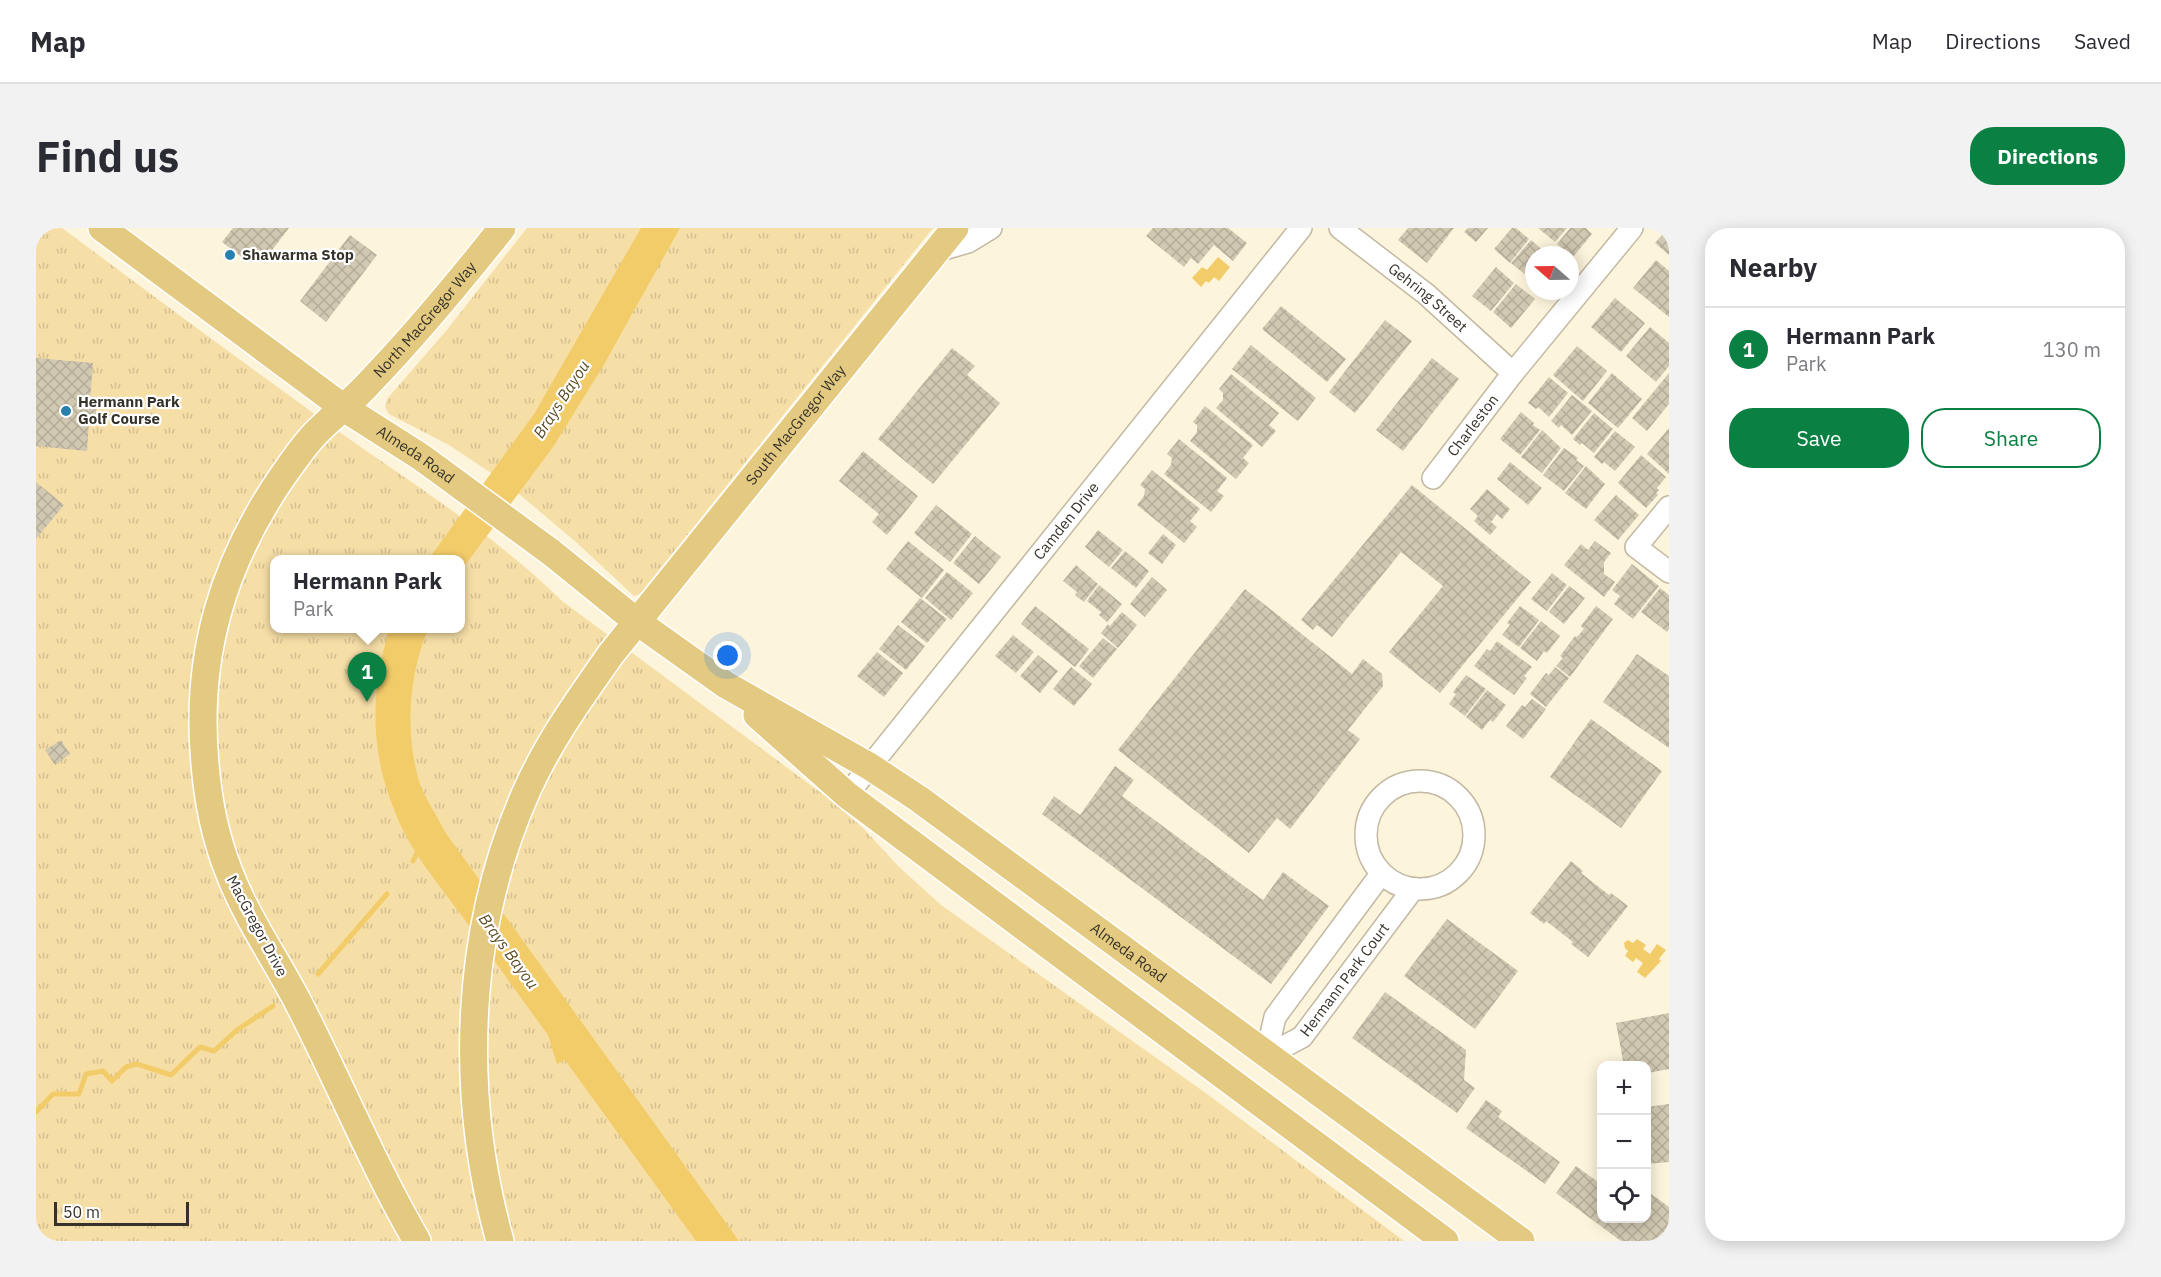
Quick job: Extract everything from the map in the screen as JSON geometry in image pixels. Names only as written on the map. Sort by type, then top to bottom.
[{"type":"main road","name":"Almeda Road","points":[[102,228],[344,408],[421,457],[552,553],[636,621],[726,685],[869,766],[919,800],[1521,1241]]},
{"type":"main road","name":"North MacGregor Way","points":[[344,408],[446,297],[502,228]]},
{"type":"main road","name":"South MacGregor Way","points":[[636,621],[955,228]]},
{"type":"main road","name":"MacGregor Drive","points":[[344,408],[313,436],[285,473],[255,520],[237,556],[221,598],[210,640],[203,690],[203,741],[208,797],[218,841],[229,872],[245,906],[300,1005],[394,1202],[417,1241]]},
{"type":"main road","points":[[500,1241],[486,1185],[474,1106],[477,985],[495,878],[518,811],[535,773],[563,723],[636,621]]},
{"type":"main road","name":"Almeda Road","points":[[726,685],[766,724],[847,795],[1445,1241]]},
{"type":"main road","points":[[1240,1089],[1266,1056]]},
{"type":"street","points":[[937,250],[968,242],[991,228]]},
{"type":"street","name":"Camden Drive","points":[[847,795],[1301,228]]},
{"type":"street","name":"Gehring Street","points":[[1340,228],[1426,294],[1513,373]]},
{"type":"street","name":"Charleston","points":[[1433,478],[1513,373],[1632,228]]},
{"type":"street","points":[[1669,507],[1636,547],[1669,572]]},
{"type":"street","points":[[1417,780],[1433,782],[1448,788],[1461,798],[1470,812],[1474,828],[1474,843],[1470,857],[1462,869],[1449,881],[1432,888],[1413,889],[1396,884],[1381,874],[1370,859],[1366,841],[1366,823],[1373,806],[1385,793],[1401,784],[1417,780]]},
{"type":"street","name":"Hermann Park Court","points":[[1266,1056],[1275,1017],[1381,874]]},
{"type":"street","name":"Hermann Park Court","points":[[1266,1056],[1302,1036],[1413,889]]},
{"type":"green space","points":[[36,228],[62,228],[309,410],[457,514],[511,556],[562,601],[828,798],[863,828],[898,866],[941,905],[1207,1094],[1404,1241],[36,1241]]},
{"type":"green space","points":[[527,228],[933,228],[640,594],[634,596],[576,542],[506,483],[449,445],[389,414],[385,407],[387,399],[446,331]]},
{"type":"water","name":"Brays Bayou","points":[[641,228],[680,228],[602,368],[553,447],[465,565],[465,555],[432,555],[534,414]]},
{"type":"water","points":[[1218,257],[1230,267],[1219,281],[1214,277],[1201,287],[1192,278],[1202,267],[1207,270]]},
{"type":"water","name":"Brays Bayou","points":[[388,633],[427,633],[413,683],[410,721],[418,778],[427,799],[445,832],[739,1241],[696,1241],[565,1060],[557,1064],[548,1035],[415,852],[395,812],[381,766],[377,743],[376,699]]},
{"type":"water","points":[[1637,939],[1646,945],[1643,949],[1650,954],[1657,944],[1666,950],[1659,959],[1661,961],[1645,978],[1637,972],[1643,963],[1636,958],[1633,962],[1625,956],[1628,951],[1624,943],[1628,940],[1633,943]]},
{"type":"building","points":[[233,228],[289,228],[263,262],[248,262],[222,242]]},
{"type":"building","points":[[1153,228],[1228,228],[1247,243],[1233,261],[1214,245],[1198,264],[1191,258],[1184,267],[1146,236]]},
{"type":"building","points":[[1408,228],[1454,228],[1427,263],[1398,240]]},
{"type":"building","points":[[1468,228],[1488,228],[1476,242],[1464,232]]},
{"type":"building","points":[[1512,228],[1516,228],[1529,239],[1510,263],[1494,249]]},
{"type":"building","points":[[1538,228],[1567,228],[1555,242]]},
{"type":"building","points":[[1570,228],[1586,228],[1592,234],[1579,250],[1579,246],[1557,244]]},
{"type":"building","points":[[1669,228],[1669,255],[1655,243]]},
{"type":"building","points":[[350,235],[377,255],[326,322],[300,301]]},
{"type":"building","points":[[1531,240],[1538,246],[1526,246]]},
{"type":"building","points":[[1525,247],[1525,274],[1511,263]]},
{"type":"building","points":[[1656,260],[1669,271],[1669,317],[1633,288]]},
{"type":"building","points":[[1496,267],[1514,283],[1491,311],[1472,296]]},
{"type":"building","points":[[1516,284],[1525,291],[1525,300],[1534,300],[1511,328],[1493,312]]},
{"type":"building","points":[[1615,298],[1645,323],[1621,352],[1591,327]]},
{"type":"building","points":[[1281,306],[1346,359],[1327,382],[1262,329]]},
{"type":"building","points":[[1385,320],[1412,341],[1355,413],[1329,392]]},
{"type":"building","points":[[1650,327],[1669,343],[1669,366],[1656,382],[1626,356]]},
{"type":"building","points":[[1251,345],[1316,398],[1298,421],[1232,369]]},
{"type":"building","points":[[1577,346],[1607,371],[1583,401],[1553,375]]},
{"type":"building","points":[[952,348],[975,366],[967,375],[1000,403],[933,484],[878,439]]},
{"type":"building","name":"Hermann Park Golf Course","points":[[36,358],[93,363],[90,400],[97,401],[95,422],[89,422],[87,451],[36,446]]},
{"type":"building","points":[[1432,358],[1459,379],[1403,451],[1376,430]]},
{"type":"building","points":[[1612,373],[1642,399],[1618,428],[1588,403]]},
{"type":"building","points":[[1669,373],[1669,404],[1647,431],[1632,418]]},
{"type":"building","points":[[1231,374],[1279,413],[1269,425],[1276,431],[1262,447],[1216,408],[1223,400],[1223,393],[1219,389]]},
{"type":"building","points":[[1549,377],[1568,393],[1549,417],[1538,407],[1536,409],[1528,403]]},
{"type":"building","points":[[1572,395],[1592,411],[1572,435],[1561,425],[1559,428],[1551,421]]},
{"type":"building","points":[[1205,406],[1253,445],[1243,458],[1249,463],[1236,479],[1190,441],[1197,432],[1197,425],[1193,422]]},
{"type":"building","points":[[1521,412],[1540,430],[1520,455],[1500,439]]},
{"type":"building","points":[[1594,413],[1613,429],[1594,453],[1573,439]]},
{"type":"building","points":[[1669,428],[1669,474],[1647,454]]},
{"type":"building","points":[[1542,430],[1561,448],[1542,473],[1521,457]]},
{"type":"building","points":[[1615,431],[1635,447],[1615,471],[1594,457]]},
{"type":"building","points":[[1179,439],[1227,478],[1217,491],[1224,496],[1211,512],[1164,474],[1171,465],[1172,458],[1167,454]]},
{"type":"building","points":[[1564,448],[1578,458],[1576,460],[1584,466],[1564,491],[1543,475]]},
{"type":"building","points":[[863,451],[918,496],[887,535],[872,522],[879,514],[839,481]]},
{"type":"building","points":[[1641,455],[1666,477],[1657,488],[1658,495],[1646,508],[1618,483]]},
{"type":"building","points":[[1510,462],[1542,488],[1528,505],[1497,479]]},
{"type":"building","points":[[1586,466],[1605,484],[1586,509],[1565,493]]},
{"type":"building","points":[[1152,470],[1200,509],[1190,521],[1197,527],[1184,543],[1137,505],[1144,496],[1145,489],[1140,485]]},
{"type":"building","points":[[36,482],[64,505],[36,539]]},
{"type":"building","points":[[1412,485],[1531,582],[1440,693],[1389,652],[1443,586],[1401,552],[1332,637],[1317,625],[1313,630],[1301,620]]},
{"type":"building","points":[[1487,489],[1510,509],[1502,519],[1497,514],[1491,522],[1497,527],[1490,535],[1474,521],[1478,516],[1470,509]]},
{"type":"building","points":[[1616,495],[1639,515],[1618,540],[1594,520]]},
{"type":"building","points":[[936,505],[972,534],[950,562],[914,533]]},
{"type":"building","points":[[1098,530],[1123,550],[1109,567],[1085,547]]},
{"type":"building","points":[[1163,534],[1176,545],[1162,564],[1148,553]]},
{"type":"building","points":[[975,536],[1001,557],[979,584],[953,563]]},
{"type":"building","points":[[908,541],[944,570],[922,598],[886,569]]},
{"type":"building","points":[[1595,541],[1611,553],[1604,562],[1604,574],[1615,582],[1604,597],[1564,565],[1581,544],[1588,550]]},
{"type":"building","points":[[1125,551],[1149,571],[1136,588],[1111,568]]},
{"type":"building","points":[[1632,564],[1659,586],[1633,619],[1614,604],[1620,596],[1612,590]]},
{"type":"building","points":[[1076,565],[1098,584],[1084,602],[1075,595],[1077,592],[1063,581]]},
{"type":"building","points":[[947,572],[973,593],[951,620],[925,598]]},
{"type":"building","points":[[1552,573],[1567,585],[1547,611],[1531,599]]},
{"type":"building","points":[[1152,577],[1167,590],[1145,617],[1130,604]]},
{"type":"building","points":[[1099,585],[1122,604],[1107,622],[1099,615],[1101,612],[1087,601]]},
{"type":"building","points":[[1569,586],[1585,598],[1564,624],[1549,612]]},
{"type":"building","points":[[1660,588],[1669,595],[1669,629],[1667,632],[1641,612]]},
{"type":"building","points":[[1245,589],[1352,674],[1363,659],[1382,674],[1383,686],[1348,730],[1360,739],[1290,829],[1277,818],[1249,853],[1118,750]]},
{"type":"building","points":[[920,598],[947,619],[927,643],[901,622]]},
{"type":"building","points":[[1035,606],[1089,649],[1075,667],[1021,624]]},
{"type":"building","points":[[1520,606],[1539,620],[1519,647],[1502,635],[1510,625],[1507,623]]},
{"type":"building","points":[[1596,606],[1613,619],[1570,677],[1556,666],[1563,658],[1560,656],[1575,636],[1577,637],[1584,629],[1581,626]]},
{"type":"building","points":[[1122,612],[1137,625],[1118,648],[1101,633]]},
{"type":"building","points":[[1541,621],[1560,636],[1547,653],[1544,651],[1537,661],[1520,648]]},
{"type":"building","points":[[898,625],[925,646],[906,670],[879,649]]},
{"type":"building","points":[[1013,635],[1034,652],[1016,673],[995,656]]},
{"type":"building","points":[[1103,638],[1117,649],[1093,678],[1079,666]]},
{"type":"building","points":[[1497,641],[1532,667],[1524,676],[1527,678],[1514,695],[1474,666],[1487,649],[1490,651]]},
{"type":"building","points":[[877,652],[903,673],[884,697],[857,676]]},
{"type":"building","points":[[1637,654],[1669,676],[1669,748],[1603,702]]},
{"type":"building","points":[[1038,655],[1058,671],[1040,693],[1020,676]]},
{"type":"building","points":[[1071,667],[1092,684],[1074,706],[1053,689]]},
{"type":"building","points":[[1555,667],[1569,678],[1546,707],[1530,694],[1546,673],[1549,675]]},
{"type":"building","points":[[1466,675],[1486,689],[1465,716],[1449,704],[1456,694],[1453,692]]},
{"type":"building","points":[[1487,690],[1506,705],[1493,722],[1490,720],[1482,730],[1466,717]]},
{"type":"building","points":[[1532,699],[1546,709],[1523,739],[1506,726],[1522,705],[1525,707]]},
{"type":"building","points":[[1591,719],[1662,771],[1621,828],[1550,777]]},
{"type":"building","points":[[61,740],[70,754],[55,765],[45,750]]},
{"type":"building","points":[[1115,766],[1134,780],[1122,796],[1263,900],[1283,872],[1329,906],[1271,984],[1042,814],[1054,796],[1080,815]]},
{"type":"building","points":[[1571,861],[1583,871],[1581,873],[1609,895],[1611,893],[1628,906],[1588,957],[1546,921],[1544,924],[1530,913]]},
{"type":"building","points":[[1447,919],[1518,971],[1475,1029],[1404,976]]},
{"type":"building","points":[[1385,992],[1466,1050],[1464,1080],[1475,1088],[1457,1113],[1352,1038]]},
{"type":"building","points":[[1669,1013],[1669,1069],[1651,1072],[1651,1061],[1623,1061],[1616,1023]]},
{"type":"building","points":[[1486,1100],[1502,1111],[1498,1117],[1560,1162],[1545,1184],[1466,1128]]},
{"type":"building","points":[[1669,1104],[1669,1162],[1651,1164],[1651,1106]]},
{"type":"building","points":[[1576,1166],[1597,1181],[1597,1223],[1651,1223],[1651,1194],[1669,1207],[1669,1241],[1621,1241],[1556,1193]]},
{"type":"waterway","points":[[413,861],[419,849]]},
{"type":"waterway","points":[[318,974],[387,894]]},
{"type":"waterway","points":[[36,1112],[53,1094],[79,1094],[86,1074],[103,1071],[112,1081],[126,1067],[137,1064],[171,1075],[200,1047],[214,1051],[237,1030],[273,1006]]},
{"type":"place","name":"Shawarma Stop","points":[[230,255]]},
{"type":"place","name":"Hermann Park Golf Course","points":[[66,411]]},
{"type":"place","name":"Hermann Park","points":[[367,702]]}]
